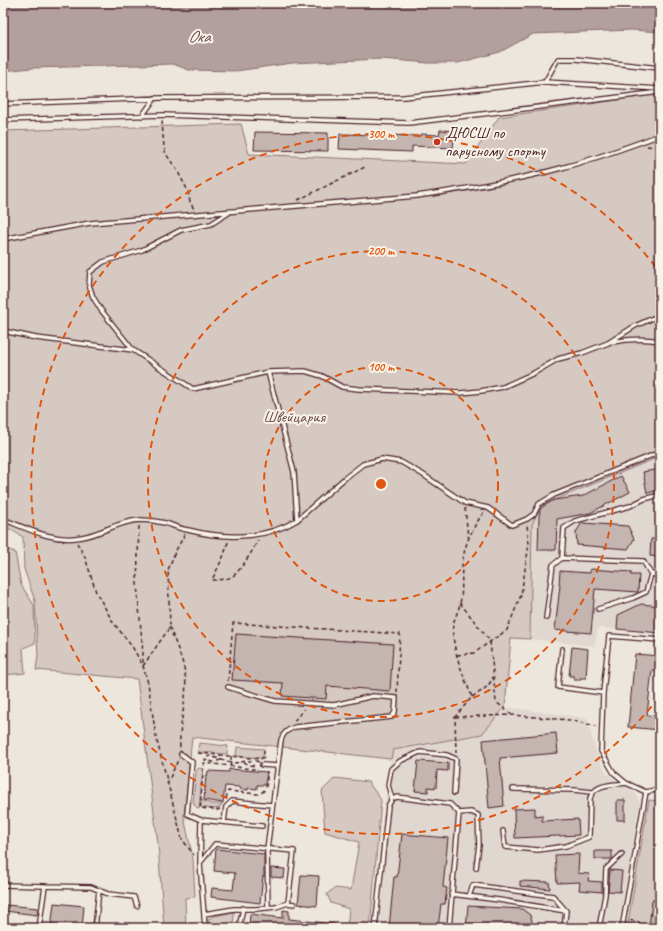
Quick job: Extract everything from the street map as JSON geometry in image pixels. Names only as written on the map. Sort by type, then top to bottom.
[{"type":"lane","points":[[545,82],[558,59],[660,68]]},
{"type":"lane","points":[[3,104],[155,98],[404,98],[545,82],[660,89]]},
{"type":"lane","points":[[3,120],[161,115],[409,123],[660,92]]},
{"type":"lane","points":[[142,116],[155,98]]},
{"type":"lane","points":[[3,239],[90,223],[417,196],[462,189],[516,179],[562,168],[660,135]]},
{"type":"lane","points":[[230,212],[211,224],[181,230],[142,250],[103,262],[90,272],[89,285],[93,297],[101,310],[133,350],[193,389],[268,372],[305,371],[322,376],[342,387],[359,389],[461,393],[481,391],[503,387],[534,373],[558,359],[582,353],[608,343],[624,339],[660,341]]},
{"type":"lane","points":[[608,343],[635,326],[660,315]]},
{"type":"lane","points":[[3,331],[36,338],[133,350]]},
{"type":"lane","points":[[268,372],[294,472],[297,520]]},
{"type":"lane","points":[[3,519],[31,530],[63,539],[83,537],[113,526],[139,520],[163,522],[188,530],[230,536],[261,534],[288,526],[297,520],[344,478],[363,464],[382,459],[401,462],[422,474],[465,503],[488,508],[512,525],[527,520],[534,514],[539,504],[554,495],[660,452]]},
{"type":"lane","points":[[562,558],[564,528],[570,524],[575,521],[630,506],[644,499],[660,496]]},
{"type":"lane","points":[[546,618],[553,565],[562,558],[642,561],[651,574],[660,575]]},
{"type":"lane","points":[[598,609],[633,598],[646,592],[651,574]]},
{"type":"lane","points":[[660,640],[609,636],[603,693],[601,751],[614,773],[626,783],[646,792],[660,789]]},
{"type":"lane","points":[[562,649],[558,687],[603,693]]},
{"type":"lane","points":[[228,687],[275,701],[334,705],[373,696],[396,698],[395,712],[392,717],[295,727],[289,729],[283,734],[277,766],[267,849],[268,908]]},
{"type":"lane","points":[[375,928],[388,806],[392,798],[388,784],[391,769],[400,761],[420,752],[447,755],[456,758],[454,793]]},
{"type":"lane","points":[[181,754],[192,762],[187,814],[201,820],[262,826]]},
{"type":"lane","points":[[262,765],[277,766]]},
{"type":"lane","points":[[503,831],[505,847],[538,850],[566,846],[589,837],[590,798],[592,792],[600,786],[626,783]]},
{"type":"lane","points":[[513,789],[574,790],[592,792]]},
{"type":"lane","points":[[622,928],[646,792]]},
{"type":"lane","points":[[392,798],[397,797],[450,804],[459,813],[471,812],[478,815],[479,845],[476,868]]},
{"type":"lane","points":[[224,822],[226,807],[232,801],[272,805]]},
{"type":"lane","points":[[449,928],[459,813]]},
{"type":"lane","points":[[201,820],[200,863],[205,928]]},
{"type":"lane","points":[[200,863],[214,844],[294,851],[288,903]]},
{"type":"lane","points":[[598,928],[605,895],[606,869],[622,854]]},
{"type":"lane","points":[[468,896],[473,884],[553,896],[566,911],[564,928]]},
{"type":"lane","points":[[3,885],[91,887],[108,894],[134,897],[137,906]]},
{"type":"lane","points":[[39,928],[46,886]]},
{"type":"lane","points":[[95,928],[99,890]]},
{"type":"lane","points":[[451,894],[566,911]]},
{"type":"lane","points":[[204,914],[243,908],[268,908],[288,903],[294,904]]},
{"type":"lane","points":[[240,928],[243,908]]},
{"type":"path","points":[[161,115],[164,148],[166,154],[177,170],[188,191],[191,206],[197,214]]},
{"type":"path","points":[[298,200],[367,166]]},
{"type":"path","points":[[465,503],[468,538]]},
{"type":"path","points":[[472,697],[456,655],[452,634],[452,624],[460,603],[462,564],[468,538],[474,526],[488,508]]},
{"type":"path","points":[[139,520],[137,584],[143,666]]},
{"type":"path","points":[[456,655],[474,653],[507,630],[521,595],[529,544],[527,520]]},
{"type":"path","points":[[167,784],[181,754],[179,737],[183,710],[184,669],[170,627],[168,570],[175,552],[188,530]]},
{"type":"path","points":[[230,536],[224,555],[212,580],[222,580],[233,576],[251,554],[261,534]]},
{"type":"path","points":[[74,538],[85,557],[96,592],[113,622],[133,648],[143,666],[148,683],[156,737],[182,839],[200,863]]},
{"type":"path","points":[[460,603],[490,641],[496,702],[512,715]]},
{"type":"path","points":[[228,687],[233,622],[400,634],[396,698]]},
{"type":"path","points":[[143,666],[170,627]]},
{"type":"path","points":[[456,758],[455,718],[472,697],[490,684],[494,675]]},
{"type":"path","points":[[294,721],[304,709]]},
{"type":"path","points":[[455,718],[512,715],[569,720],[602,727]]},
{"type":"path","points":[[198,752],[261,759],[264,757],[264,749]]},
{"type":"path","points":[[221,760],[210,762],[205,760],[205,758],[210,756],[231,763],[251,761],[259,762],[260,764],[255,766],[244,762]]},
{"type":"path","points":[[230,766],[231,756]]},
{"type":"path","points":[[221,808],[217,810],[200,808],[204,763],[260,769]]},
{"type":"path","points":[[225,800],[228,791],[258,794],[262,793],[266,788],[268,771],[266,770]]},
{"type":"path","points":[[623,920],[639,922],[639,928]]},
{"type":"shaded area","points":[[660,458],[660,633],[598,628],[594,646],[530,639],[532,525],[540,505],[654,459]]},
{"type":"shaded area","points":[[505,707],[587,718],[595,749],[606,773],[635,793],[640,802],[618,928],[371,928],[392,750],[481,734]]},
{"type":"green space","name":"Швейцария","points":[[660,94],[660,458],[654,459],[540,506],[532,525],[530,639],[511,638],[505,707],[482,734],[393,750],[391,759],[192,737],[184,817],[193,859],[195,897],[185,898],[186,928],[164,928],[158,844],[137,679],[36,670],[38,655],[35,601],[24,569],[23,537],[3,525],[3,131],[241,124],[249,154],[466,164],[499,117]]},
{"type":"green space","points":[[3,548],[15,552],[21,585],[34,605],[35,643],[23,648],[25,673],[3,675]]},
{"type":"green space","points":[[199,743],[228,746],[227,754],[198,752]]},
{"type":"green space","points":[[237,747],[264,749],[263,756],[261,758],[236,756]]},
{"type":"green space","points":[[199,768],[203,769],[199,809],[193,802],[196,771]]},
{"type":"green space","points":[[335,778],[368,782],[381,800],[370,928],[347,928],[349,909],[331,903],[327,894],[335,888],[351,890],[359,842],[325,832],[322,791]]},
{"type":"green space","points":[[201,800],[212,804],[222,804],[216,809],[210,809],[201,807]]},
{"type":"green space","points":[[649,800],[660,801],[660,928],[627,928]]},
{"type":"green space","points":[[234,912],[233,928],[209,928],[208,919],[214,916]]},
{"type":"water","name":"Ока","points":[[3,3],[660,3],[660,32],[632,30],[533,34],[500,52],[458,63],[428,63],[382,59],[292,63],[236,71],[189,70],[173,64],[32,68],[3,71]]},
{"type":"building","points":[[440,130],[457,131],[457,139],[454,139],[453,148],[412,146],[412,152],[339,149],[340,134],[420,136],[420,134],[439,135]]},
{"type":"building","points":[[255,132],[328,133],[328,151],[254,150]]},
{"type":"building","points":[[660,469],[660,490],[647,493],[643,472]]},
{"type":"building","points":[[621,476],[630,492],[590,513],[557,519],[556,550],[538,550],[539,516],[542,507],[554,500],[583,496]]},
{"type":"building","points":[[582,523],[628,526],[634,539],[628,549],[577,545],[576,532]]},
{"type":"building","points":[[651,539],[660,539],[660,557],[650,556]]},
{"type":"building","points":[[590,569],[631,572],[631,575],[639,575],[638,592],[595,589],[591,633],[555,630],[560,571],[590,573]]},
{"type":"building","points":[[641,604],[660,606],[660,633],[617,629],[618,615]]},
{"type":"building","points":[[236,634],[393,644],[390,691],[327,686],[326,699],[282,696],[283,683],[232,680]]},
{"type":"building","points":[[572,647],[588,649],[586,678],[574,680],[574,676],[569,676]]},
{"type":"building","points":[[635,654],[660,656],[660,670],[652,670],[647,715],[660,716],[660,730],[628,727]]},
{"type":"building","points":[[556,733],[558,753],[500,758],[504,806],[489,808],[483,740]]},
{"type":"building","points":[[418,761],[448,763],[448,771],[437,770],[436,788],[428,787],[428,792],[415,791]]},
{"type":"building","points":[[229,769],[267,772],[265,785],[257,785],[257,789],[248,788],[248,790],[240,789],[240,787],[225,786],[223,803],[204,800],[206,775],[207,776],[208,771],[229,772]]},
{"type":"building","points":[[617,800],[625,800],[625,820],[617,820]]},
{"type":"building","points":[[535,808],[535,816],[542,815],[542,821],[578,819],[579,835],[515,838],[514,809]]},
{"type":"building","points":[[402,834],[448,838],[443,887],[447,888],[445,904],[441,904],[438,928],[389,928],[394,877],[397,877]]},
{"type":"building","points":[[216,849],[264,854],[264,877],[263,876],[260,903],[211,897],[212,888],[233,890],[235,873],[214,871]]},
{"type":"building","points":[[595,851],[612,851],[612,859],[595,859]]},
{"type":"building","points":[[579,854],[578,873],[589,874],[588,881],[602,882],[602,892],[579,890],[580,882],[557,883],[555,855]]},
{"type":"building","points":[[271,868],[285,869],[284,878],[271,877]]},
{"type":"building","points":[[610,870],[622,871],[620,892],[608,891]]},
{"type":"building","points":[[301,875],[319,876],[317,906],[298,904]]},
{"type":"building","points":[[520,881],[549,882],[550,889],[520,886]]},
{"type":"building","points":[[652,900],[660,901],[660,928],[649,928]]},
{"type":"building","points":[[54,903],[84,906],[82,928],[51,928]]},
{"type":"building","points":[[6,905],[38,908],[37,915],[5,911]]},
{"type":"building","points":[[468,906],[522,909],[530,915],[532,928],[466,928]]},
{"type":"building","points":[[283,910],[289,911],[289,919],[335,924],[335,928],[249,928],[250,914],[283,918]]},
{"type":"place","name":"ДЮСШ по парусному спорту","points":[[437,142]]}]
